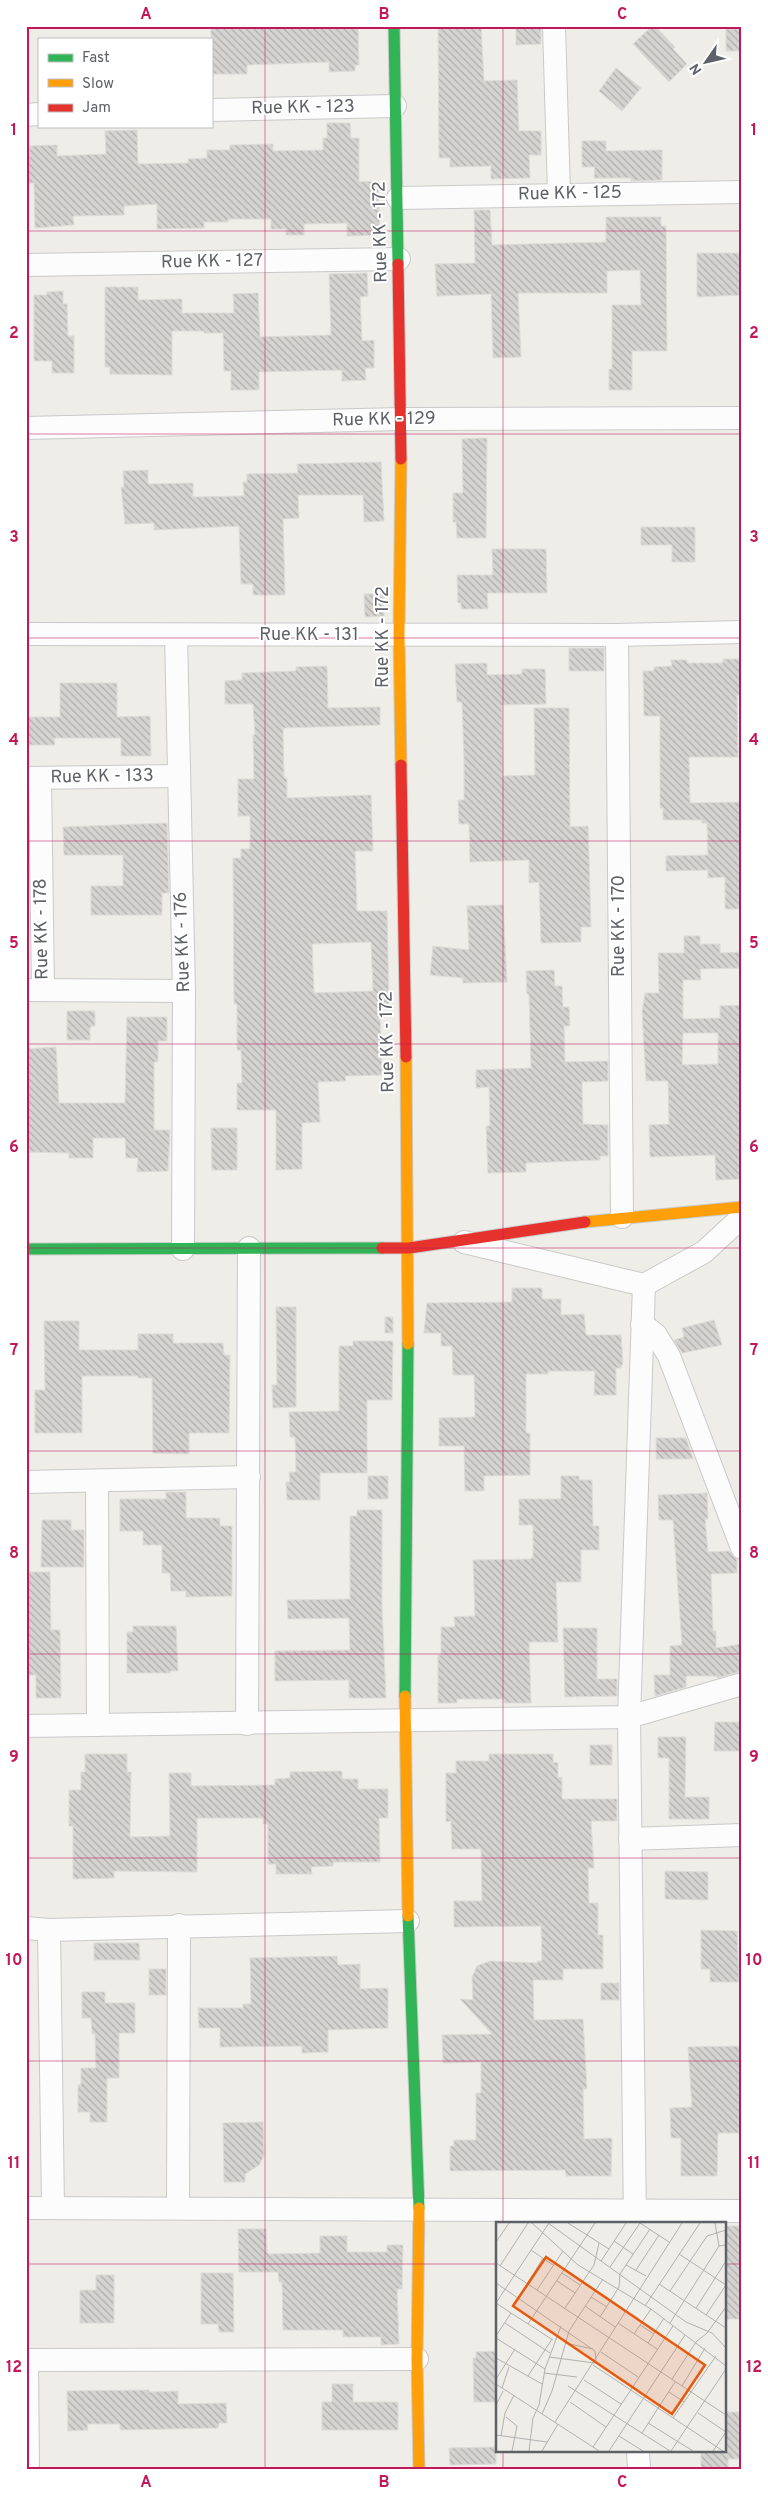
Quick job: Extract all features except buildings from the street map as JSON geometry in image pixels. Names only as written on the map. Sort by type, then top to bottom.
[{"type":"street","name":"Rue KK - 172","points":[[394,26],[401,419],[399,636],[408,1248],[405,1720],[408,1921],[419,2210],[417,2359],[419,2469]]},
{"type":"street","points":[[554,26],[559,194]]},
{"type":"street","name":"Rue KK - 123","points":[[212,110],[395,106]]},
{"type":"street","name":"Rue KK - 125","points":[[398,198],[742,192]]},
{"type":"street","name":"Rue KK - 127","points":[[26,265],[399,259]]},
{"type":"street","name":"Rue KK - 129","points":[[26,428],[401,419],[742,418]]},
{"type":"street","name":"Rue KK - 131","points":[[26,634],[399,636],[617,635],[742,632]]},
{"type":"street","name":"Rue KK - 176","points":[[176,635],[184,991],[183,1248]]},
{"type":"street","name":"Rue KK - 170","points":[[617,635],[622,1217]]},
{"type":"street","name":"Rue KK - 133","points":[[33,778],[178,776]]},
{"type":"street","name":"Rue KK - 178","points":[[33,778],[34,990]]},
{"type":"street","points":[[34,990],[184,991]]},
{"type":"street","points":[[26,1250],[408,1248],[622,1217],[742,1207]]},
{"type":"street","points":[[458,1240],[644,1285],[704,1252],[742,1217]]},
{"type":"street","points":[[247,1724],[249,1248]]},
{"type":"street","points":[[635,2217],[629,1717],[644,1285]]},
{"type":"street","points":[[642,1324],[656,1335],[668,1356],[742,1548]]},
{"type":"street","points":[[26,1482],[249,1477]]},
{"type":"street","points":[[96,1481],[98,1725]]},
{"type":"street","points":[[26,1726],[629,1717],[742,1684]]},
{"type":"street","points":[[630,1839],[742,1835]]},
{"type":"street","points":[[26,1928],[49,1930],[179,1925],[408,1921]]},
{"type":"street","points":[[178,2208],[179,1925]]},
{"type":"street","points":[[49,1930],[53,2207]]},
{"type":"street","points":[[26,2208],[419,2210],[635,2217],[742,2211]]},
{"type":"street","points":[[28,2469],[27,2360],[417,2359]]},
{"type":"street","points":[[638,2452],[638,2469]]},
{"type":"traffic: fast","points":[[394,26],[398,264]]},
{"type":"traffic: fast","points":[[26,1249],[382,1248]]},
{"type":"traffic: fast","points":[[405,1696],[408,1344]]},
{"type":"traffic: fast","points":[[408,1916],[419,2208]]},
{"type":"traffic: slow","points":[[401,459],[399,635],[401,765]]},
{"type":"traffic: slow","points":[[406,1057],[408,1344]]},
{"type":"traffic: slow","points":[[585,1222],[742,1207]]},
{"type":"traffic: slow","points":[[405,1696],[408,1916]]},
{"type":"traffic: slow","points":[[419,2208],[417,2359],[419,2469]]},
{"type":"traffic: jam","points":[[398,264],[401,459]]},
{"type":"traffic: jam","points":[[401,765],[406,1057]]},
{"type":"traffic: jam","points":[[382,1248],[409,1248],[585,1222]]}]
